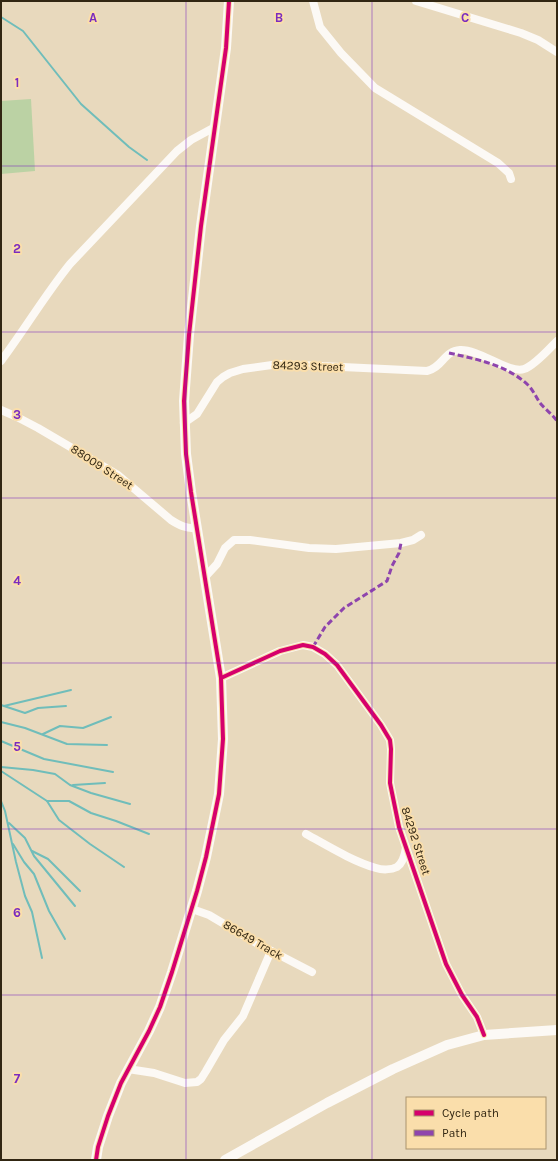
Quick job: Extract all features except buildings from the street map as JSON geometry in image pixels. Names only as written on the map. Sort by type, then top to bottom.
[{"type":"street","points":[[96,1160],[98,1147],[108,1116],[128,1069],[149,1031],[160,1007],[192,909],[206,857],[219,794],[223,739],[221,678],[186,454],[184,401],[189,335],[226,48],[229,1]]},
{"type":"street","points":[[314,1],[320,27],[375,88],[498,163],[509,174],[511,179]]},
{"type":"street","points":[[416,1],[521,33],[538,40],[557,52]]},
{"type":"street","points":[[1,361],[57,280],[74,260],[177,151],[192,140],[215,127]]},
{"type":"street","name":"84293 Street","points":[[184,423],[197,414],[217,382],[230,373],[243,369],[279,364],[427,371],[433,370],[439,366],[449,354],[456,350],[468,351],[518,370],[525,369],[557,341]]},
{"type":"street","name":"88009 Street","points":[[1,410],[38,428],[118,475],[170,520],[178,525],[188,528],[197,528]]},
{"type":"street","points":[[205,577],[217,564],[225,548],[234,540],[250,540],[322,548],[354,548],[407,542],[421,535]]},
{"type":"street","name":"84292 Street","points":[[221,678],[280,651],[303,645],[313,647],[325,654],[337,665],[384,729],[390,740],[391,790],[399,827],[446,964],[462,995],[477,1018],[484,1035]]},
{"type":"street","points":[[306,834],[364,863],[377,869],[384,870],[398,866],[402,862],[406,846]]},
{"type":"street","name":"86649 Track","points":[[192,909],[208,915],[271,951],[312,972]]},
{"type":"street","points":[[128,1069],[154,1073],[185,1083],[197,1082],[202,1079],[224,1040],[243,1016],[271,951]]},
{"type":"street","points":[[225,1160],[327,1103],[399,1066],[448,1045],[484,1035],[557,1030]]},
{"type":"green space","points":[[31,99],[35,171],[1,174],[1,101]]},
{"type":"waterway","points":[[1,17],[23,31],[81,104],[129,147],[147,160]]},
{"type":"waterway","points":[[4,706],[71,690]]},
{"type":"waterway","points":[[1,705],[25,713],[38,708],[66,706]]},
{"type":"waterway","points":[[43,734],[60,726],[83,728],[111,717]]},
{"type":"waterway","points":[[1,722],[25,728],[67,744],[107,745]]},
{"type":"waterway","points":[[1,741],[44,759],[113,772]]},
{"type":"waterway","points":[[1,767],[55,774],[70,785],[91,793],[130,804]]},
{"type":"waterway","points":[[1,771],[47,801],[59,820],[90,844],[124,867]]},
{"type":"waterway","points":[[73,785],[105,783]]},
{"type":"waterway","points":[[1,801],[5,811],[25,896],[32,912],[42,958]]},
{"type":"waterway","points":[[47,801],[69,801],[91,813],[149,834]]},
{"type":"waterway","points":[[9,823],[25,838],[34,856],[75,906]]},
{"type":"waterway","points":[[13,844],[24,862],[34,874],[49,911],[65,939]]},
{"type":"waterway","points":[[32,851],[48,859],[80,891]]},
{"type":"marked path","points":[[449,353],[491,364],[511,372],[530,387],[540,403],[557,421]]},
{"type":"marked path","points":[[313,647],[325,627],[344,608],[387,581],[392,566],[399,553],[401,543]]},
{"type":"cycle path","points":[[96,1160],[98,1147],[108,1116],[121,1083],[149,1031],[160,1007],[172,972],[206,857],[219,794],[223,739],[221,678],[191,492],[186,454],[184,401],[189,335],[201,226],[226,48],[229,1]]},
{"type":"cycle path","points":[[221,678],[280,651],[303,645],[313,647],[325,654],[337,665],[381,725],[390,740],[390,783],[399,827],[446,964],[462,995],[477,1017],[484,1035]]}]
